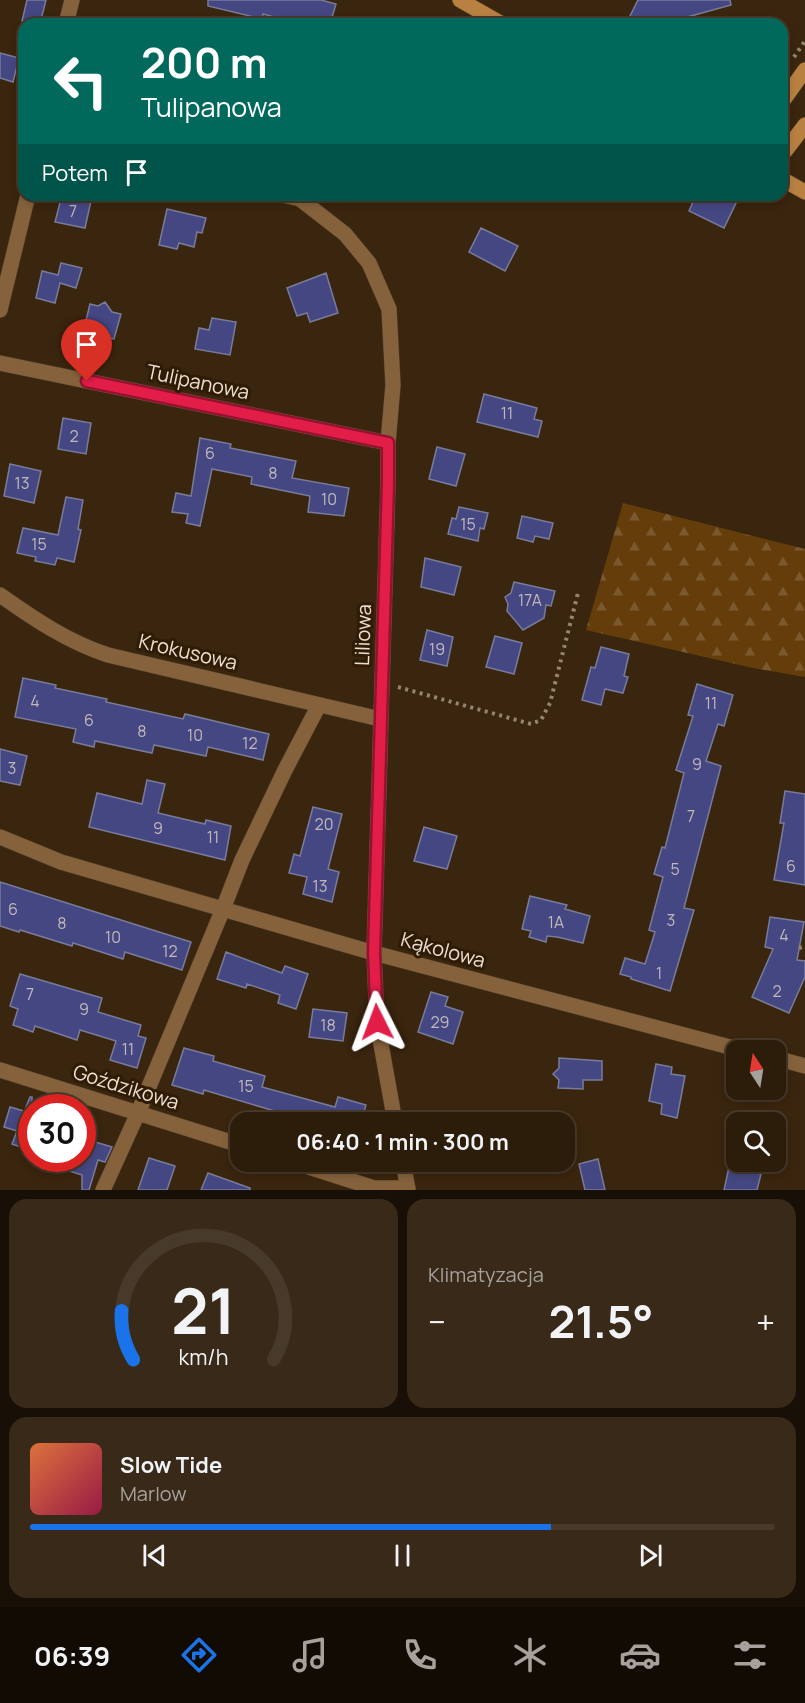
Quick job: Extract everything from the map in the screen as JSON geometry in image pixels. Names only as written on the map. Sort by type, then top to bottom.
[{"type":"main road","points":[[460,0],[492,18]]},
{"type":"main road","points":[[788,94],[805,70]]},
{"type":"main road","points":[[788,146],[805,125]]},
{"type":"main road","points":[[788,182],[805,192]]},
{"type":"street","points":[[68,18],[72,0]]},
{"type":"street","points":[[0,310],[27,201]]},
{"type":"street","name":"Liliowa","points":[[303,201],[345,234],[369,264],[389,309],[393,385],[388,443],[374,953],[377,1022],[394,1112]]},
{"type":"street","name":"Tulipanowa","points":[[0,363],[388,443]]},
{"type":"street","name":"Krokusowa","points":[[0,595],[37,621],[81,646],[108,655],[380,719]]},
{"type":"street","points":[[102,1190],[138,1113],[224,909],[242,860],[319,705]]},
{"type":"street","name":"Kąkolowa","points":[[0,837],[61,862],[374,953],[726,1046]]},
{"type":"street","points":[[786,1061],[805,1066]]},
{"type":"street","name":"Goździkowa","points":[[0,1070],[230,1142]]},
{"type":"street","points":[[324,1172],[374,1188],[408,1189],[405,1172]]},
{"type":"path","points":[[382,683],[531,724],[541,720],[550,704],[578,593]]},
{"type":"path","points":[[799,948],[805,946]]},
{"type":"green space","points":[[623,503],[805,549],[805,677],[753,668],[586,630]]},
{"type":"building","points":[[27,0],[46,0],[42,18],[23,18]]},
{"type":"building","points":[[208,0],[321,0],[336,4],[332,18],[277,18],[263,14],[262,18],[258,18],[208,6]]},
{"type":"building","points":[[638,0],[730,0],[731,5],[684,18],[629,18]]},
{"type":"building","points":[[0,53],[18,58],[13,82],[0,78]]},
{"type":"building","points":[[60,201],[91,201],[85,228],[55,222]]},
{"type":"building","points":[[693,201],[736,203],[724,228],[689,211]]},
{"type":"building","points":[[167,209],[206,218],[202,233],[197,232],[194,247],[179,243],[177,249],[159,245]]},
{"type":"building","points":[[481,228],[518,246],[505,271],[469,252]]},
{"type":"building","points":[[61,263],[82,268],[76,288],[60,283],[55,303],[36,298],[42,271],[58,275]]},
{"type":"building","points":[[326,273],[338,313],[310,322],[307,313],[297,316],[287,288]]},
{"type":"building","points":[[105,302],[112,312],[121,314],[114,339],[83,333],[90,304],[98,306]]},
{"type":"building","points":[[212,318],[236,322],[230,355],[195,349],[199,328],[209,330]]},
{"type":"building","points":[[484,394],[537,408],[534,419],[542,421],[538,437],[477,422]]},
{"type":"building","points":[[63,418],[91,423],[86,454],[58,449]]},
{"type":"building","points":[[200,438],[231,444],[230,448],[296,461],[292,478],[349,488],[344,516],[308,512],[310,496],[251,484],[252,477],[212,469],[200,526],[186,523],[188,514],[172,512],[176,493],[191,496]]},
{"type":"building","points":[[437,447],[465,454],[456,486],[429,479]]},
{"type":"building","points":[[10,464],[41,471],[34,503],[4,496]]},
{"type":"building","points":[[66,497],[83,500],[78,529],[81,530],[74,562],[57,558],[55,565],[35,561],[36,557],[17,553],[23,528],[58,535]]},
{"type":"building","points":[[459,507],[488,513],[484,529],[480,528],[478,541],[448,534],[452,518],[456,519]]},
{"type":"building","points":[[522,516],[553,523],[549,539],[535,536],[533,542],[517,538]]},
{"type":"building","points":[[425,558],[461,567],[454,595],[421,587]]},
{"type":"building","points":[[514,582],[555,591],[551,606],[546,605],[544,618],[523,630],[507,611],[508,604],[505,597],[511,593]]},
{"type":"building","points":[[427,630],[453,637],[447,666],[420,660]]},
{"type":"building","points":[[495,636],[522,643],[514,674],[486,667]]},
{"type":"building","points":[[601,647],[629,654],[624,676],[628,677],[623,693],[605,689],[601,705],[582,700],[591,667],[595,668]]},
{"type":"building","points":[[23,678],[56,685],[55,688],[107,699],[106,702],[183,719],[185,714],[269,734],[263,760],[208,747],[206,756],[154,745],[152,753],[95,741],[94,747],[73,742],[76,729],[15,717]]},
{"type":"building","points":[[697,684],[733,695],[724,726],[718,724],[706,761],[721,766],[684,908],[694,910],[670,991],[620,974],[625,958],[645,964],[655,932],[649,930],[663,877],[654,874],[662,847],[665,848],[684,773],[676,770],[693,716],[688,715]]},
{"type":"building","points":[[0,749],[27,756],[20,785],[0,781]]},
{"type":"building","points":[[147,780],[165,784],[158,813],[205,824],[206,820],[231,826],[225,860],[89,827],[97,793],[142,804]]},
{"type":"building","points":[[785,791],[805,794],[805,885],[774,880],[784,823],[780,823]]},
{"type":"building","points":[[313,807],[342,814],[328,869],[339,872],[332,902],[303,894],[307,877],[289,873],[294,854],[300,856]]},
{"type":"building","points":[[424,827],[457,836],[447,869],[414,861]]},
{"type":"building","points":[[0,882],[191,942],[182,970],[125,952],[123,959],[73,943],[72,946],[0,926]]},
{"type":"building","points":[[530,896],[567,905],[565,909],[590,916],[583,943],[547,936],[546,942],[529,937],[531,931],[522,929]]},
{"type":"building","points":[[770,917],[804,922],[797,960],[805,961],[805,977],[789,1013],[752,997],[773,949],[765,947]]},
{"type":"building","points":[[226,952],[282,973],[285,966],[308,974],[296,1009],[278,1003],[280,995],[247,984],[246,988],[217,979]]},
{"type":"building","points":[[20,974],[102,998],[98,1012],[141,1025],[138,1036],[146,1038],[137,1068],[110,1060],[116,1041],[80,1030],[77,1040],[35,1026],[33,1032],[13,1025],[18,1009],[10,1006]]},
{"type":"building","points":[[431,992],[448,997],[445,1006],[463,1012],[453,1044],[418,1032]]},
{"type":"building","points":[[313,1009],[347,1013],[343,1041],[309,1037]]},
{"type":"building","points":[[184,1048],[214,1056],[213,1061],[265,1076],[262,1087],[335,1107],[338,1097],[366,1105],[364,1112],[278,1112],[204,1090],[203,1094],[172,1085]]},
{"type":"building","points":[[559,1058],[602,1061],[602,1080],[583,1080],[583,1089],[558,1088],[559,1080],[553,1074],[559,1068]]},
{"type":"building","points":[[656,1064],[672,1067],[671,1074],[685,1076],[677,1118],[661,1114],[662,1104],[649,1101]]},
{"type":"building","points":[[10,1107],[18,1109],[18,1146],[12,1144],[17,1131],[4,1127]]},
{"type":"building","points":[[96,1142],[112,1147],[105,1162],[98,1160],[96,1167]]},
{"type":"building","points":[[149,1158],[175,1166],[167,1190],[138,1190]]},
{"type":"building","points":[[598,1159],[605,1190],[585,1190],[579,1164]]},
{"type":"building","points":[[73,1172],[94,1172],[89,1190],[82,1190],[82,1175]]},
{"type":"building","points":[[728,1172],[761,1174],[757,1190],[724,1190]]},
{"type":"building","points":[[208,1173],[250,1188],[250,1190],[201,1190]]},
{"type":"route","points":[[87,381],[388,443],[374,953],[377,1022]]}]
